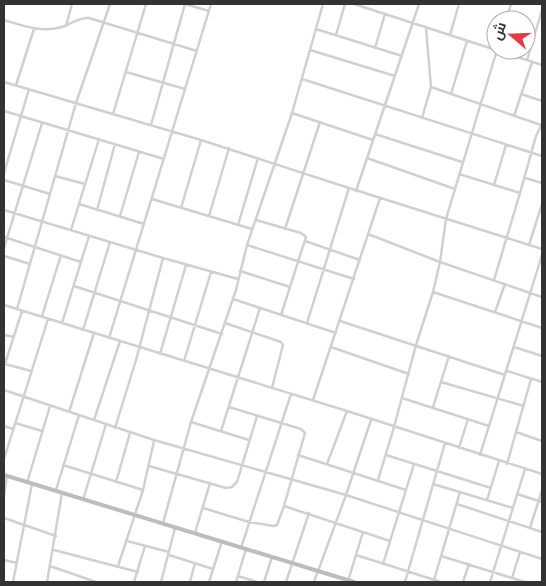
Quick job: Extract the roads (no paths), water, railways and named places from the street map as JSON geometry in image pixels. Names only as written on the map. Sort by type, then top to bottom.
[{"type":"street","points":[[66,26],[72,4]]},
{"type":"street","points":[[17,308],[76,103],[110,4]]},
{"type":"street","points":[[113,114],[146,4]]},
{"type":"street","points":[[151,125],[185,4],[209,11]]},
{"type":"street","points":[[109,338],[211,4]]},
{"type":"street","points":[[163,523],[192,422],[233,299],[247,244],[292,113],[323,4]]},
{"type":"street","points":[[336,35],[346,4]]},
{"type":"street","points":[[354,4],[363,5],[413,24],[486,47]]},
{"type":"street","points":[[356,191],[419,4]]},
{"type":"street","points":[[450,35],[459,4]]},
{"type":"street","points":[[536,30],[542,10]]},
{"type":"street","points":[[375,48],[385,14]]},
{"type":"street","points":[[4,20],[34,30],[45,30],[66,26],[85,17],[197,51]]},
{"type":"street","points":[[422,118],[431,87],[426,28]]},
{"type":"street","points":[[316,29],[402,56]]},
{"type":"street","points":[[16,85],[34,30]]},
{"type":"street","points":[[451,94],[467,41]]},
{"type":"street","points":[[310,50],[395,76]]},
{"type":"street","points":[[378,480],[433,292],[440,262],[446,219],[493,60]]},
{"type":"street","points":[[527,60],[542,65]]},
{"type":"street","points":[[514,116],[532,62]]},
{"type":"street","points":[[126,72],[186,89]]},
{"type":"street","points":[[302,79],[542,156]]},
{"type":"street","points":[[4,82],[229,148],[356,191],[542,248]]},
{"type":"street","points":[[431,87],[542,125],[536,136],[494,280]]},
{"type":"street","points":[[4,173],[29,89]]},
{"type":"street","points":[[521,94],[542,101]]},
{"type":"street","points":[[4,111],[164,159]]},
{"type":"street","points":[[292,113],[374,140]]},
{"type":"street","points":[[285,229],[320,122]]},
{"type":"street","points":[[4,248],[5,238],[42,123]]},
{"type":"street","points":[[375,134],[462,162]]},
{"type":"street","points":[[71,230],[99,139]]},
{"type":"street","points":[[181,208],[201,140]]},
{"type":"street","points":[[97,210],[115,144]]},
{"type":"street","points":[[494,185],[506,145]]},
{"type":"street","points":[[209,216],[229,148]]},
{"type":"street","points":[[120,216],[139,152]]},
{"type":"street","points":[[238,225],[258,158]]},
{"type":"street","points":[[367,158],[455,189]]},
{"type":"street","points":[[459,174],[520,193]]},
{"type":"street","points":[[55,176],[86,184]]},
{"type":"street","points":[[525,178],[542,183]]},
{"type":"street","points":[[4,180],[50,194]]},
{"type":"street","points":[[307,323],[349,188]]},
{"type":"street","points":[[313,400],[380,198]]},
{"type":"street","points":[[152,199],[252,229]]},
{"type":"street","points":[[79,204],[144,224]]},
{"type":"street","points":[[530,245],[542,204]]},
{"type":"street","points":[[4,210],[238,279]]},
{"type":"street","points":[[256,220],[304,234],[306,237],[281,315]]},
{"type":"street","points":[[368,234],[440,262],[542,297]]},
{"type":"street","points":[[62,323],[89,236]]},
{"type":"street","points":[[5,238],[81,262]]},
{"type":"street","points":[[305,241],[360,260]]},
{"type":"street","points":[[83,330],[110,242]]},
{"type":"street","points":[[247,244],[354,279]]},
{"type":"street","points":[[42,316],[61,255]]},
{"type":"street","points":[[480,455],[542,255]]},
{"type":"street","points":[[4,256],[30,264]]},
{"type":"street","points":[[115,428],[163,258]]},
{"type":"street","points":[[160,354],[186,265]]},
{"type":"street","points":[[240,271],[290,286]]},
{"type":"street","points":[[184,361],[211,272]]},
{"type":"street","points":[[494,312],[505,284]]},
{"type":"street","points":[[74,286],[222,334]]},
{"type":"street","points":[[433,292],[542,328]]},
{"type":"street","points":[[233,299],[336,333]]},
{"type":"street","points":[[4,305],[313,400],[508,464],[542,474],[542,469]]},
{"type":"street","points":[[221,431],[260,308]]},
{"type":"street","points":[[22,310],[4,363],[31,372]]},
{"type":"street","points":[[4,459],[48,319]]},
{"type":"street","points":[[340,321],[506,375]]},
{"type":"street","points":[[225,323],[284,344],[272,388]]},
{"type":"street","points":[[69,412],[94,334]]},
{"type":"street","points":[[4,335],[14,338]]},
{"type":"street","points":[[94,420],[120,342]]},
{"type":"street","points":[[331,347],[409,374]]},
{"type":"street","points":[[514,347],[542,356]]},
{"type":"street","points":[[433,408],[449,356]]},
{"type":"street","points":[[507,371],[542,382]]},
{"type":"street","points":[[508,464],[532,379]]},
{"type":"street","points":[[441,382],[524,406]]},
{"type":"street","points":[[4,390],[115,428],[346,495],[542,559]]},
{"type":"street","points":[[236,582],[250,522],[291,394]]},
{"type":"street","points":[[402,398],[489,426]]},
{"type":"street","points":[[27,483],[50,406]]},
{"type":"street","points":[[203,508],[250,522],[273,526],[277,524],[305,433],[304,430],[228,407]]},
{"type":"street","points":[[327,464],[347,411]]},
{"type":"street","points":[[56,491],[79,415]]},
{"type":"street","points":[[149,466],[226,488],[234,486],[256,416]]},
{"type":"street","points":[[459,448],[468,419]]},
{"type":"street","points":[[314,582],[371,420]]},
{"type":"street","points":[[192,422],[249,440]]},
{"type":"street","points":[[15,423],[42,431]]},
{"type":"street","points":[[83,500],[106,424]]},
{"type":"street","points":[[4,426],[13,429]]},
{"type":"street","points":[[116,482],[130,432]]},
{"type":"street","points":[[516,432],[542,441]]},
{"type":"street","points":[[118,566],[143,490],[154,440]]},
{"type":"street","points":[[405,582],[446,443]]},
{"type":"street","points":[[298,455],[406,490]]},
{"type":"street","points":[[386,455],[491,488]]},
{"type":"street","points":[[488,500],[499,461]]},
{"type":"street","points":[[383,564],[414,464]]},
{"type":"street","points":[[63,465],[143,490]]},
{"type":"street","points":[[490,582],[525,469]]},
{"type":"street","points":[[4,495],[6,476],[244,548],[341,580],[354,582]]},
{"type":"street","points":[[195,533],[210,483]]},
{"type":"street","points":[[13,582],[32,484]]},
{"type":"street","points":[[433,484],[513,508]]},
{"type":"street","points":[[530,528],[542,490]]},
{"type":"street","points":[[434,580],[460,492]]},
{"type":"street","points":[[47,582],[54,550],[62,493]]},
{"type":"street","points":[[517,494],[540,501]]},
{"type":"street","points":[[457,504],[542,532]]},
{"type":"street","points":[[284,506],[390,541]]},
{"type":"street","points":[[286,582],[309,513]]},
{"type":"street","points":[[4,518],[56,536]]},
{"type":"street","points":[[161,582],[175,527]]},
{"type":"street","points":[[348,580],[363,532]]},
{"type":"street","points":[[127,541],[213,570]]},
{"type":"street","points":[[210,582],[222,542]]},
{"type":"street","points":[[134,582],[145,546]]},
{"type":"street","points":[[54,550],[138,572]]},
{"type":"street","points":[[514,580],[520,552]]},
{"type":"street","points":[[356,555],[441,582]]},
{"type":"street","points":[[441,556],[525,582]]},
{"type":"street","points":[[264,582],[272,557]]},
{"type":"street","points":[[4,560],[17,563]]},
{"type":"street","points":[[190,582],[194,563]]},
{"type":"street","points":[[463,582],[469,564]]},
{"type":"street","points":[[50,566],[96,582]]},
{"type":"street","points":[[238,576],[257,582]]}]
